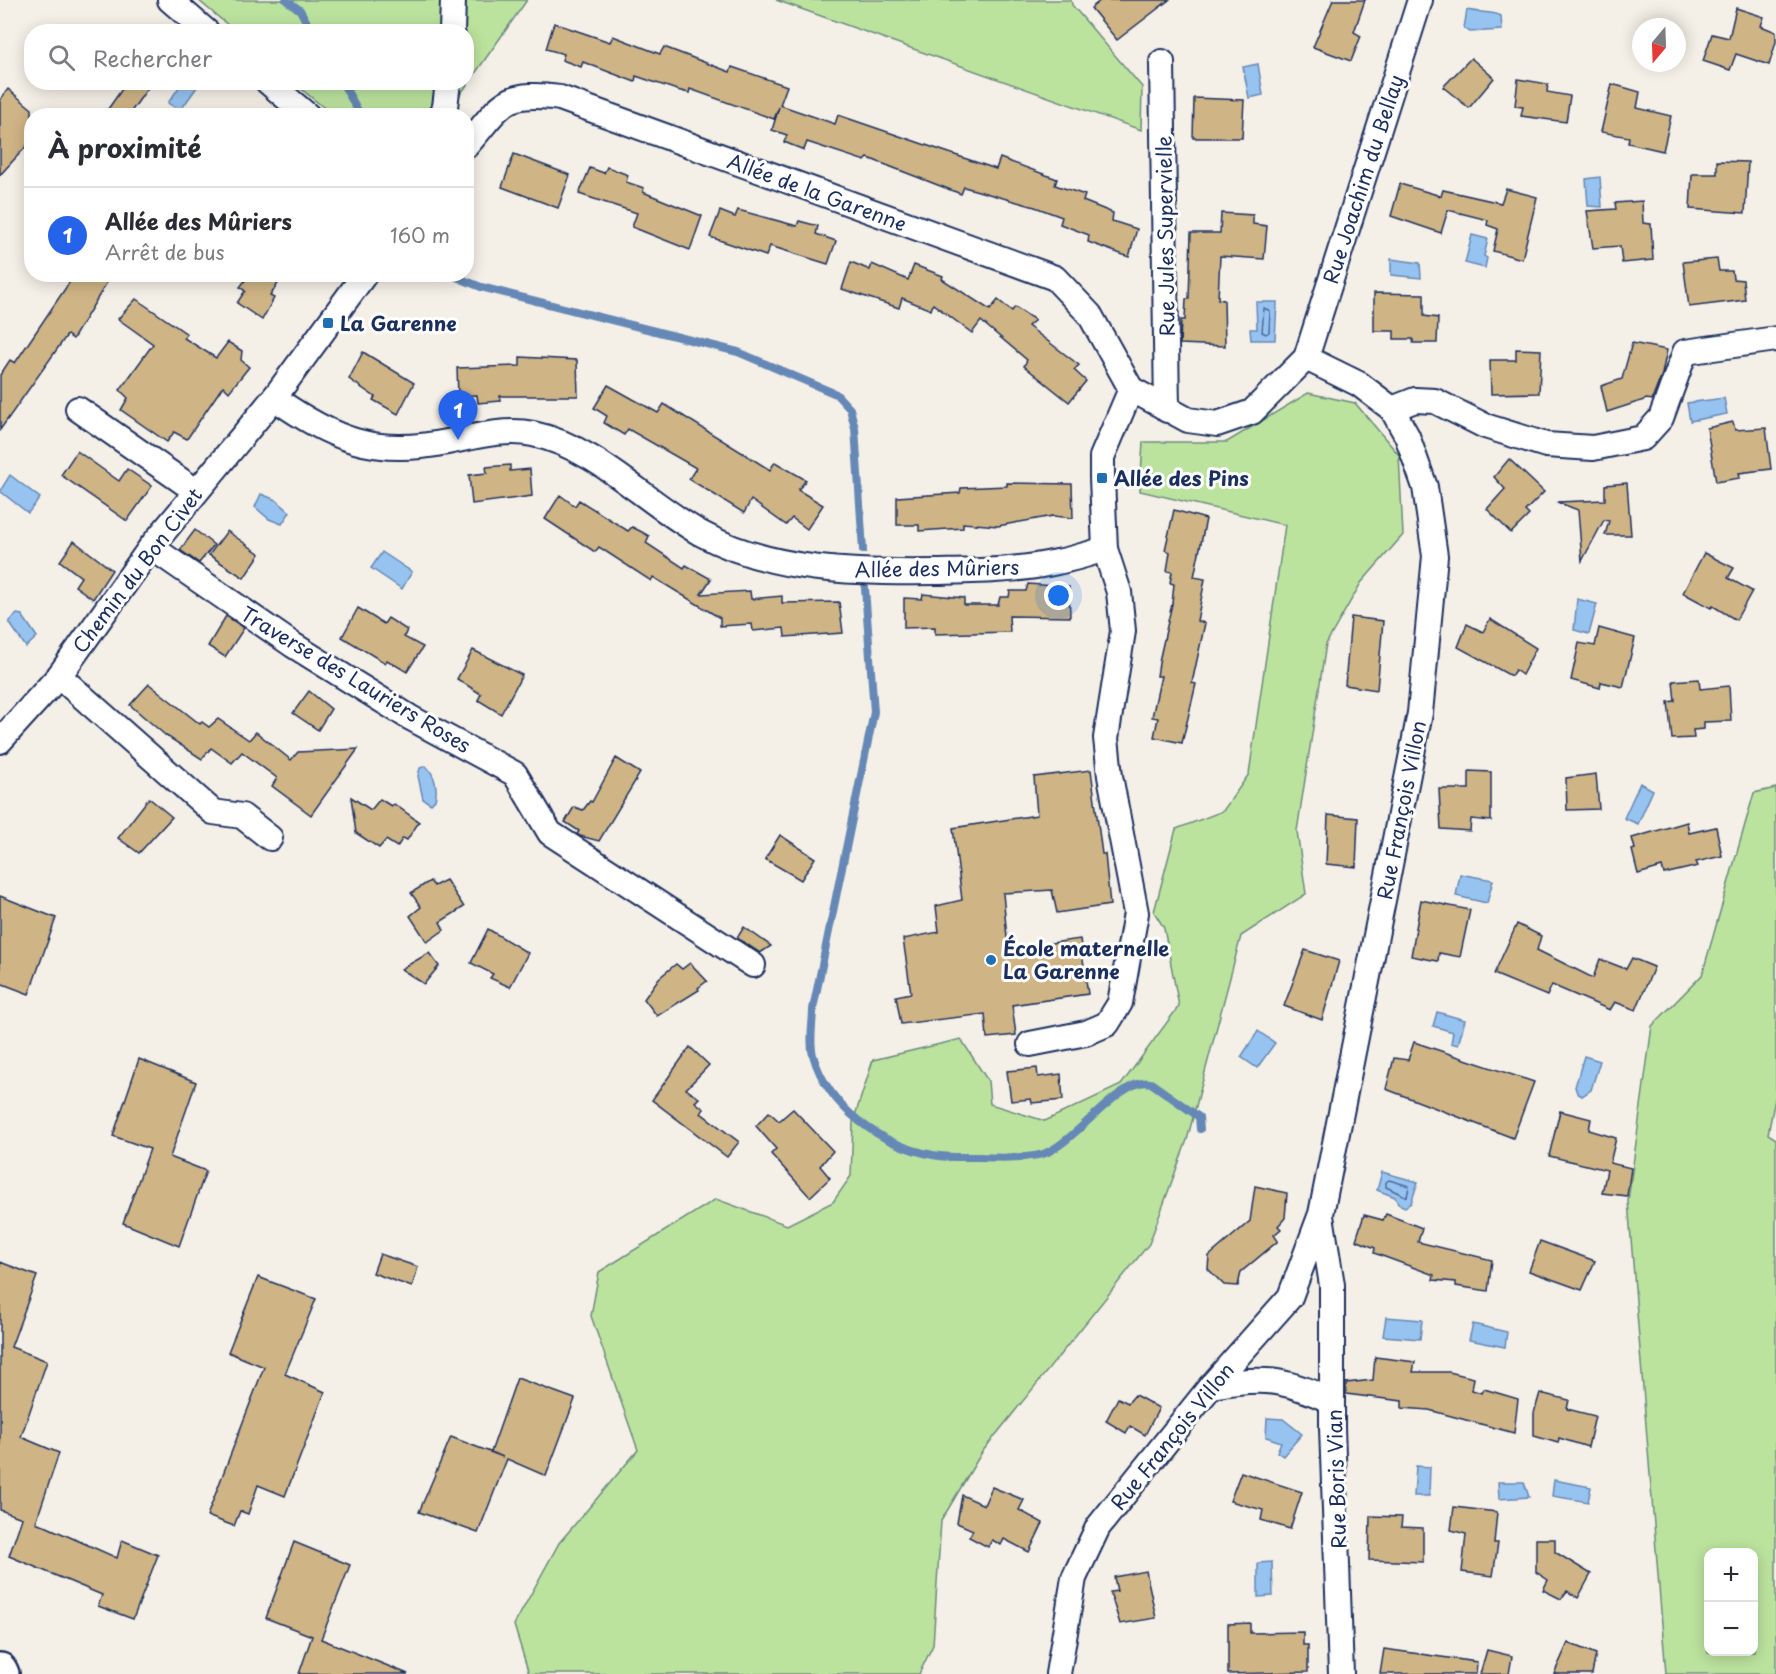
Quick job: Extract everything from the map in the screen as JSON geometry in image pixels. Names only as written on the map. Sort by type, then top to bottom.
[{"type":"street","points":[[170,0],[198,24]]},
{"type":"street","points":[[452,24],[453,0]]},
{"type":"street","name":"Rue Joachim du Bellay","points":[[1306,358],[1420,0]]},
{"type":"street","name":"Rue Jules Supervielle","points":[[1162,62],[1167,410]]},
{"type":"street","points":[[277,90],[299,108]]},
{"type":"street","points":[[445,108],[447,90]]},
{"type":"street","name":"Allée de la Garenne","points":[[474,137],[506,101],[529,94],[560,98],[1055,278],[1090,315],[1131,389]]},
{"type":"street","points":[[274,398],[359,282]]},
{"type":"street","points":[[1030,1044],[1086,1033],[1107,1024],[1120,1003],[1136,913],[1110,776],[1106,738],[1123,631],[1119,592],[1105,549],[1102,457],[1131,389],[1188,420],[1217,424],[1252,412],[1306,358],[1359,384],[1392,409],[1415,400],[1435,401],[1485,426],[1546,445],[1593,448],[1643,438],[1660,418],[1685,352],[1776,339]]},
{"type":"street","name":"Chemin du Bon Civet","points":[[0,741],[59,676],[151,547],[274,398]]},
{"type":"street","name":"Allée des Mûriers","points":[[274,398],[299,416],[355,443],[388,449],[427,446],[493,433],[532,434],[584,454],[701,533],[755,555],[813,568],[908,572],[995,571],[1056,562],[1105,549]]},
{"type":"street","points":[[78,409],[196,491]]},
{"type":"street","name":"Rue François Villon","points":[[1058,1674],[1074,1578],[1098,1527],[1210,1386],[1290,1297],[1321,1214],[1420,713],[1436,556],[1425,487],[1407,436],[1392,409]]},
{"type":"street","name":"Traverse des Lauriers Roses","points":[[151,547],[293,645],[409,717],[515,774],[550,833],[753,965]]},
{"type":"street","points":[[59,676],[213,812],[242,816],[270,838]]},
{"type":"street","name":"Rue François Villon","points":[[1321,1214],[1332,1285]]},
{"type":"street","name":"Rue Boris Vian","points":[[1332,1285],[1332,1401],[1341,1674]]},
{"type":"street","points":[[1210,1386],[1266,1379],[1296,1385],[1332,1401]]},
{"type":"street","points":[[0,1670],[2,1674]]},
{"type":"green space","points":[[198,0],[527,0],[474,75],[474,24],[227,24]]},
{"type":"green space","points":[[776,0],[1071,0],[1072,5],[1142,87],[1141,130]]},
{"type":"green space","points":[[303,90],[463,90],[451,108],[324,108]]},
{"type":"green space","points":[[1308,393],[1355,403],[1399,455],[1403,535],[1361,583],[1326,644],[1297,831],[1306,894],[1241,936],[1187,1140],[1149,1244],[982,1452],[941,1521],[933,1645],[919,1674],[529,1674],[514,1625],[559,1543],[638,1450],[591,1316],[599,1272],[716,1199],[787,1225],[833,1202],[851,1176],[853,1122],[873,1060],[961,1039],[988,1081],[990,1104],[1045,1121],[1121,1085],[1179,1006],[1164,928],[1154,912],[1176,829],[1223,811],[1249,774],[1285,525],[1140,491],[1143,442],[1227,442]]},
{"type":"green space","points":[[1776,788],[1776,1094],[1768,1134],[1776,1139],[1776,1674],[1666,1674],[1628,1201],[1652,1026],[1702,975],[1754,793]]},
{"type":"water","points":[[1467,10],[1501,16],[1502,30],[1470,32],[1464,28]]},
{"type":"water","points":[[1258,64],[1263,95],[1249,98],[1243,67]]},
{"type":"water","points":[[177,90],[195,90],[182,108],[176,108],[168,103]]},
{"type":"water","points":[[1600,177],[1602,207],[1588,206],[1586,179]]},
{"type":"water","points":[[1472,235],[1488,239],[1484,256],[1487,258],[1485,268],[1465,263]]},
{"type":"water","points":[[1391,259],[1420,263],[1421,278],[1391,275]]},
{"type":"water","points":[[1256,302],[1277,302],[1275,340],[1251,340],[1250,329],[1257,329]]},
{"type":"water","points":[[1724,398],[1727,414],[1690,421],[1687,403]]},
{"type":"water","points":[[10,475],[40,498],[28,513],[0,491]]},
{"type":"water","points":[[261,494],[276,500],[290,512],[282,524],[269,519],[255,507]]},
{"type":"water","points":[[382,552],[412,572],[402,589],[371,568]]},
{"type":"water","points":[[1577,599],[1597,604],[1589,634],[1574,630]]},
{"type":"water","points":[[17,614],[22,615],[37,637],[26,647],[9,622]]},
{"type":"water","points":[[426,766],[432,773],[436,786],[435,800],[431,804],[423,799],[418,776],[420,768]]},
{"type":"water","points":[[1640,783],[1653,790],[1638,824],[1624,818]]},
{"type":"water","points":[[1460,874],[1493,880],[1487,903],[1456,896]]},
{"type":"water","points":[[1437,1012],[1465,1020],[1458,1045],[1451,1043],[1453,1032],[1433,1026]]},
{"type":"water","points":[[1258,1031],[1275,1043],[1257,1068],[1241,1057]]},
{"type":"water","points":[[1584,1056],[1600,1061],[1591,1090],[1582,1096],[1577,1093],[1575,1087]]},
{"type":"water","points":[[1382,1172],[1418,1182],[1411,1203],[1405,1207],[1398,1204],[1395,1197],[1377,1190]]},
{"type":"water","points":[[1386,1317],[1422,1320],[1420,1339],[1383,1336]]},
{"type":"water","points":[[1473,1324],[1507,1332],[1505,1347],[1469,1340]]},
{"type":"water","points":[[1267,1418],[1283,1419],[1302,1434],[1283,1456],[1277,1452],[1281,1442],[1266,1437]]},
{"type":"water","points":[[1416,1466],[1430,1467],[1429,1496],[1414,1496]]},
{"type":"water","points":[[1554,1480],[1591,1487],[1588,1502],[1552,1496]]},
{"type":"water","points":[[1498,1482],[1524,1482],[1529,1497],[1499,1499]]},
{"type":"water","points":[[1272,1562],[1273,1596],[1258,1597],[1258,1563]]},
{"type":"building","points":[[1101,0],[1169,0],[1117,40],[1091,8]]},
{"type":"building","points":[[1333,0],[1365,0],[1354,32],[1361,36],[1351,61],[1313,47]]},
{"type":"building","points":[[1736,8],[1764,17],[1761,26],[1776,32],[1776,42],[1769,65],[1736,54],[1730,70],[1703,61],[1712,34],[1729,38]]},
{"type":"building","points":[[554,23],[610,42],[613,36],[660,54],[664,47],[730,72],[732,67],[787,86],[780,105],[835,124],[838,115],[996,169],[1000,158],[1057,179],[1055,185],[1085,195],[1083,201],[1113,213],[1112,221],[1137,229],[1129,257],[1088,242],[1089,235],[1060,224],[1062,217],[1035,207],[964,187],[961,194],[868,158],[865,161],[807,142],[804,150],[784,142],[787,135],[772,130],[779,107],[774,119],[690,89],[689,93],[636,76],[635,82],[583,62],[581,67],[562,60],[564,54],[546,49]]},
{"type":"building","points":[[1471,58],[1494,78],[1469,108],[1443,87]]},
{"type":"building","points":[[1518,79],[1548,84],[1547,92],[1570,96],[1566,122],[1521,116],[1523,107],[1515,106]]},
{"type":"building","points":[[1612,84],[1640,92],[1637,108],[1671,116],[1663,151],[1628,143],[1629,137],[1601,132]]},
{"type":"building","points":[[8,89],[31,108],[24,108],[24,149],[0,175],[0,100]]},
{"type":"building","points":[[121,90],[146,90],[134,108],[109,108]]},
{"type":"building","points":[[1194,98],[1244,100],[1242,138],[1193,138]]},
{"type":"building","points":[[514,154],[570,175],[558,208],[502,187]]},
{"type":"building","points":[[1717,161],[1748,162],[1745,213],[1690,209],[1692,174],[1717,174]]},
{"type":"building","points":[[607,167],[628,175],[626,182],[644,188],[643,192],[702,216],[690,250],[632,227],[637,213],[579,194],[590,168],[604,173]]},
{"type":"building","points":[[1400,184],[1441,196],[1443,190],[1501,203],[1506,189],[1537,197],[1522,259],[1493,251],[1498,229],[1487,225],[1488,220],[1448,210],[1441,233],[1391,216]]},
{"type":"building","points":[[1642,201],[1643,223],[1651,224],[1653,260],[1622,263],[1620,246],[1593,248],[1587,211],[1616,209],[1615,203]]},
{"type":"building","points":[[738,210],[797,226],[799,221],[818,226],[816,234],[836,241],[828,264],[770,246],[766,256],[710,237],[720,211],[735,217]]},
{"type":"building","points":[[1221,213],[1253,215],[1253,224],[1267,226],[1264,259],[1220,256],[1218,299],[1224,300],[1225,346],[1180,344],[1181,320],[1185,320],[1186,299],[1189,299],[1191,233],[1220,233]]},
{"type":"building","points":[[1717,259],[1719,271],[1732,271],[1733,279],[1743,280],[1745,300],[1689,307],[1683,262]]},
{"type":"building","points":[[851,262],[870,270],[872,264],[908,280],[914,265],[943,276],[942,279],[990,310],[998,300],[1012,311],[1015,307],[1035,320],[1028,326],[1079,365],[1074,370],[1086,381],[1069,402],[1024,366],[1027,360],[981,321],[972,333],[933,304],[931,310],[902,298],[899,308],[842,289]]},
{"type":"building","points":[[70,282],[107,282],[73,339],[67,335],[0,430],[0,375],[10,360],[15,363]]},
{"type":"building","points":[[244,282],[279,282],[270,296],[274,298],[262,320],[237,303],[245,291],[240,287]]},
{"type":"building","points":[[1374,293],[1424,294],[1424,316],[1438,318],[1437,343],[1413,343],[1413,339],[1394,339],[1394,331],[1374,331]]},
{"type":"building","points":[[136,299],[187,334],[184,338],[216,358],[228,342],[242,351],[241,360],[249,367],[229,392],[223,386],[187,439],[174,432],[167,442],[121,410],[128,398],[120,390],[153,344],[118,319]]},
{"type":"building","points":[[1632,343],[1667,350],[1662,374],[1652,400],[1647,399],[1607,412],[1601,386],[1622,379]]},
{"type":"building","points":[[1516,349],[1541,350],[1539,393],[1491,394],[1490,360],[1516,360]]},
{"type":"building","points":[[363,352],[414,383],[398,414],[373,400],[375,397],[349,379]]},
{"type":"building","points":[[520,357],[577,360],[578,396],[500,396],[500,401],[478,403],[477,395],[458,396],[457,368],[520,366]]},
{"type":"building","points":[[608,385],[658,413],[664,404],[770,470],[775,462],[806,480],[798,490],[823,505],[807,529],[792,518],[786,525],[751,500],[744,513],[689,479],[696,468],[628,429],[624,435],[604,423],[607,416],[594,408]]},
{"type":"building","points":[[1733,422],[1735,430],[1766,428],[1771,469],[1739,473],[1740,478],[1716,482],[1707,428]]},
{"type":"building","points":[[77,451],[119,481],[127,469],[152,486],[127,521],[61,475]]},
{"type":"building","points":[[1509,459],[1544,492],[1525,511],[1529,515],[1511,533],[1487,509],[1505,489],[1494,477]]},
{"type":"building","points":[[510,465],[510,471],[530,469],[532,496],[472,504],[469,475],[487,473],[486,467]]},
{"type":"building","points":[[1007,483],[1072,484],[1073,518],[1053,516],[998,526],[963,523],[963,528],[919,531],[919,525],[897,525],[897,497],[960,493],[961,488],[1007,486]]},
{"type":"building","points":[[1627,483],[1631,535],[1605,535],[1609,521],[1604,520],[1582,561],[1578,510],[1557,502],[1605,500],[1605,485]]},
{"type":"building","points":[[560,495],[575,506],[579,500],[628,531],[632,527],[649,536],[646,543],[684,568],[686,565],[711,579],[701,594],[750,591],[751,599],[782,596],[782,603],[839,602],[843,633],[785,637],[784,628],[753,631],[752,624],[720,626],[720,618],[653,577],[651,581],[599,547],[595,552],[545,519]]},
{"type":"building","points":[[1174,510],[1206,519],[1194,577],[1205,579],[1197,621],[1205,623],[1192,683],[1196,684],[1182,743],[1154,737],[1158,718],[1152,717],[1161,676],[1157,676],[1160,657],[1172,604],[1174,584],[1170,583],[1172,572],[1167,571],[1170,552],[1165,550]]},
{"type":"building","points":[[195,530],[214,545],[199,563],[180,550]]},
{"type":"building","points":[[227,531],[260,554],[244,578],[209,555]]},
{"type":"building","points":[[74,541],[112,570],[93,599],[75,586],[81,577],[60,561]]},
{"type":"building","points":[[1704,553],[1734,568],[1728,578],[1752,591],[1736,620],[1713,606],[1711,608],[1683,593]]},
{"type":"building","points":[[1028,584],[1069,587],[1070,617],[1009,616],[1010,632],[935,634],[935,627],[904,628],[904,598],[922,599],[923,594],[964,598],[964,605],[998,605],[1000,597],[1009,597],[1010,591],[1026,591]]},
{"type":"building","points":[[358,608],[384,624],[388,618],[407,630],[404,637],[423,647],[407,672],[387,660],[385,663],[342,637]]},
{"type":"building","points":[[226,616],[244,628],[225,657],[208,646]]},
{"type":"building","points":[[1351,617],[1383,621],[1377,690],[1345,685]]},
{"type":"building","points":[[1490,619],[1536,648],[1522,675],[1515,670],[1511,676],[1458,647],[1467,624],[1483,632]]},
{"type":"building","points":[[1599,628],[1635,638],[1623,687],[1601,682],[1600,688],[1571,680],[1579,643],[1595,646]]},
{"type":"building","points":[[473,650],[522,675],[501,714],[478,700],[481,694],[457,679]]},
{"type":"building","points":[[1699,679],[1700,689],[1729,686],[1731,721],[1704,722],[1704,729],[1693,730],[1694,738],[1672,739],[1668,702],[1675,701],[1673,681]]},
{"type":"building","points":[[149,684],[200,724],[202,722],[209,727],[218,719],[249,740],[256,732],[291,760],[298,752],[358,749],[311,815],[272,786],[277,778],[242,752],[232,763],[211,748],[202,759],[165,735],[130,705]]},
{"type":"building","points":[[309,691],[331,709],[318,730],[293,713]]},
{"type":"building","points":[[616,758],[640,773],[599,841],[580,836],[577,834],[579,831],[565,822],[574,807],[583,810],[590,801],[592,802]]},
{"type":"building","points":[[1091,770],[1102,854],[1105,854],[1110,905],[1057,913],[1052,890],[1003,893],[1008,949],[1080,939],[1088,994],[1012,1005],[1016,1035],[987,1038],[985,1014],[901,1024],[896,996],[911,993],[903,939],[939,932],[936,906],[962,900],[953,828],[1037,815],[1034,777]]},
{"type":"building","points":[[1469,771],[1491,772],[1491,821],[1471,819],[1470,831],[1441,829],[1439,789],[1469,789]]},
{"type":"building","points":[[1596,774],[1599,809],[1567,810],[1566,778]]},
{"type":"building","points":[[351,797],[371,810],[380,799],[391,806],[394,804],[419,822],[407,840],[403,838],[397,847],[386,840],[379,848],[356,833]]},
{"type":"building","points":[[149,798],[172,817],[139,853],[118,838]]},
{"type":"building","points":[[1328,815],[1358,818],[1356,867],[1326,864]]},
{"type":"building","points":[[1687,822],[1689,833],[1716,827],[1722,856],[1696,862],[1698,866],[1664,874],[1662,867],[1638,874],[1632,850],[1635,849],[1632,838]]},
{"type":"building","points":[[780,835],[815,858],[801,880],[765,859]]},
{"type":"building","points":[[446,880],[464,907],[440,922],[444,930],[427,942],[410,916],[421,907],[411,893],[430,881],[434,886]]},
{"type":"building","points":[[0,896],[56,918],[29,994],[0,983]]},
{"type":"building","points":[[1421,900],[1470,910],[1460,957],[1439,953],[1438,961],[1411,956]]},
{"type":"building","points":[[1517,924],[1541,936],[1537,950],[1593,978],[1600,959],[1626,969],[1632,958],[1654,967],[1636,1010],[1615,1002],[1610,1010],[1552,985],[1547,996],[1494,974]]},
{"type":"building","points":[[744,927],[771,946],[760,953],[737,938]]},
{"type":"building","points":[[488,929],[528,953],[510,987],[490,978],[493,974],[471,963]]},
{"type":"building","points":[[1305,950],[1339,961],[1322,1020],[1284,1006]]},
{"type":"building","points":[[429,953],[439,966],[424,984],[401,969]]},
{"type":"building","points":[[690,963],[707,981],[698,988],[699,990],[657,1016],[644,999],[659,978],[676,964],[682,969]]},
{"type":"building","points":[[1414,1042],[1534,1082],[1513,1138],[1386,1089],[1394,1058],[1408,1060]]},
{"type":"building","points":[[690,1047],[709,1065],[686,1089],[699,1098],[695,1102],[704,1109],[701,1113],[739,1142],[727,1157],[652,1100]]},
{"type":"building","points":[[139,1059],[196,1082],[170,1157],[206,1171],[179,1246],[123,1223],[150,1149],[113,1136]]},
{"type":"building","points":[[1037,1068],[1038,1077],[1061,1074],[1063,1100],[1032,1103],[1031,1099],[1011,1101],[1007,1071]]},
{"type":"building","points":[[793,1109],[833,1151],[820,1166],[830,1178],[810,1197],[771,1154],[776,1149],[756,1126],[769,1112],[779,1121]]},
{"type":"building","points":[[1560,1111],[1591,1119],[1589,1130],[1616,1138],[1610,1163],[1631,1168],[1627,1196],[1602,1193],[1607,1170],[1549,1156]]},
{"type":"building","points":[[1255,1186],[1287,1193],[1285,1218],[1278,1226],[1281,1229],[1274,1235],[1278,1241],[1241,1272],[1238,1286],[1224,1285],[1208,1269],[1209,1256],[1250,1221]]},
{"type":"building","points":[[1386,1214],[1422,1228],[1418,1242],[1492,1260],[1488,1291],[1456,1286],[1456,1282],[1433,1280],[1434,1275],[1374,1253],[1375,1248],[1356,1240],[1364,1215],[1383,1220]]},
{"type":"building","points":[[1540,1241],[1595,1261],[1582,1290],[1529,1271]]},
{"type":"building","points":[[380,1254],[418,1267],[412,1287],[373,1273]]},
{"type":"building","points":[[0,1262],[37,1276],[11,1347],[47,1361],[21,1437],[59,1453],[36,1522],[117,1558],[122,1540],[158,1555],[133,1619],[98,1606],[102,1595],[9,1556],[22,1518],[0,1510]]},
{"type":"building","points":[[258,1277],[316,1299],[285,1374],[325,1392],[285,1496],[258,1485],[248,1514],[240,1511],[234,1526],[207,1516],[264,1367],[228,1352]]},
{"type":"building","points":[[1375,1357],[1415,1362],[1413,1372],[1449,1372],[1474,1378],[1472,1390],[1482,1393],[1484,1389],[1518,1399],[1514,1433],[1429,1410],[1402,1408],[1402,1401],[1346,1394],[1346,1383],[1373,1380]]},
{"type":"building","points":[[517,1378],[575,1399],[546,1476],[507,1459],[478,1533],[419,1512],[451,1437],[503,1457],[491,1452]]},
{"type":"building","points":[[1540,1393],[1569,1400],[1567,1409],[1595,1416],[1588,1447],[1559,1438],[1558,1443],[1534,1436],[1534,1413]]},
{"type":"building","points":[[1135,1395],[1159,1408],[1145,1435],[1130,1426],[1126,1433],[1106,1421],[1118,1398],[1128,1403]]},
{"type":"building","points":[[1241,1472],[1302,1492],[1290,1529],[1261,1520],[1263,1510],[1230,1501]]},
{"type":"building","points":[[992,1487],[1024,1500],[1019,1510],[1043,1523],[1029,1552],[1004,1539],[1001,1545],[992,1540],[988,1547],[969,1537],[973,1530],[957,1523],[962,1495],[984,1505]]},
{"type":"building","points":[[1454,1507],[1497,1512],[1494,1543],[1498,1543],[1493,1576],[1462,1572],[1466,1534],[1451,1530]]},
{"type":"building","points":[[1370,1516],[1402,1517],[1401,1527],[1423,1528],[1423,1562],[1369,1560]]},
{"type":"building","points":[[1536,1539],[1555,1539],[1555,1552],[1591,1574],[1578,1598],[1567,1591],[1561,1599],[1543,1590],[1548,1580],[1536,1572]]},
{"type":"building","points":[[294,1542],[350,1565],[321,1639],[408,1674],[299,1674],[312,1636],[266,1618]]},
{"type":"building","points":[[1146,1571],[1156,1618],[1120,1624],[1110,1592],[1117,1591],[1114,1577]]},
{"type":"building","points":[[1250,1623],[1250,1633],[1303,1632],[1303,1645],[1308,1645],[1308,1672],[1228,1674],[1228,1624]]},
{"type":"building","points":[[1568,1643],[1596,1654],[1592,1674],[1554,1674]]},
{"type":"building","points":[[1384,1649],[1477,1662],[1476,1674],[1380,1674]]},
{"type":"building","points":[[1487,1650],[1512,1656],[1509,1674],[1480,1674]]},
{"type":"waterway","points":[[286,0],[300,10],[308,24]]},
{"type":"waterway","points":[[346,90],[357,108]]},
{"type":"waterway","points":[[469,282],[738,352],[836,394],[850,409],[855,428],[863,550]]},
{"type":"waterway","points":[[865,588],[874,712],[813,1009],[811,1038],[813,1055],[820,1074],[831,1092],[859,1121],[876,1133],[894,1143],[944,1157],[1011,1158],[1043,1154],[1069,1138],[1112,1099],[1139,1083],[1151,1083],[1199,1117],[1200,1129]]},
{"type":"place","name":"La Garenne","points":[[328,323]]},
{"type":"place","name":"Allée des Mûriers","points":[[458,440]]},
{"type":"place","name":"Allée des Pins","points":[[1102,478]]},
{"type":"place","name":"École maternelle La Garenne","points":[[991,960]]}]
